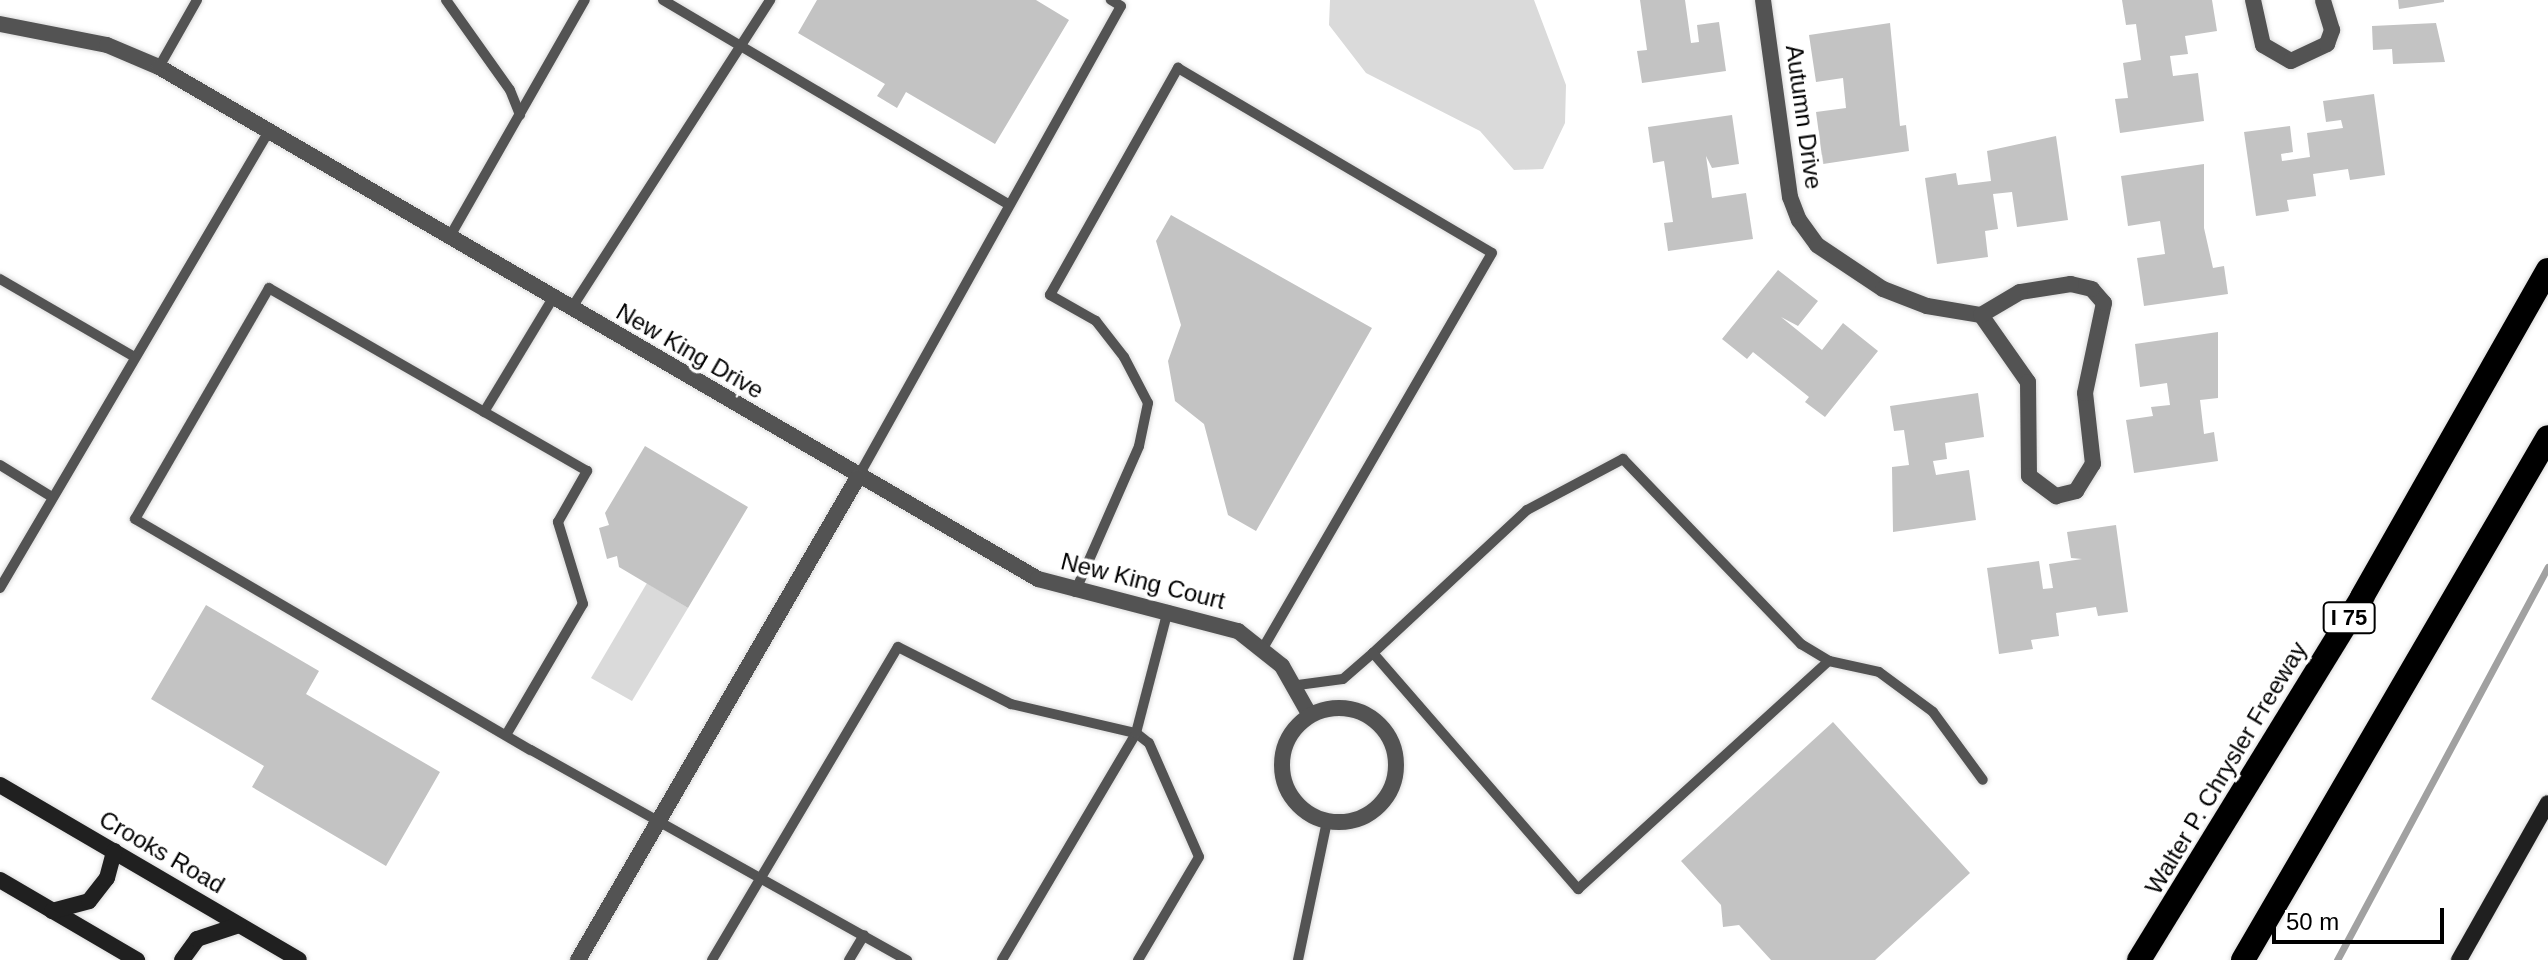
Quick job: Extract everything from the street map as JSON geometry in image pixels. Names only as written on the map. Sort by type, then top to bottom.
[{"type":"highway","name":"Walter P. Chrysler Freeway","points":[[2139,960],[2362,597],[2548,270]]},
{"type":"highway","points":[[2243,960],[2548,437]]},
{"type":"main road","name":"Crooks Road","points":[[0,785],[299,960]]},
{"type":"main road","points":[[2459,960],[2548,803]]},
{"type":"main road","points":[[52,911],[89,901],[107,878],[114,851]]},
{"type":"main road","points":[[0,880],[137,960]]},
{"type":"main road","points":[[182,960],[197,939],[239,925]]},
{"type":"street","name":"Autumn Drive","points":[[1763,0],[1790,197],[1799,220],[1817,245],[1883,289],[1917,304],[1981,315]]},
{"type":"street","points":[[2253,0],[2263,45],[2291,61],[2327,44],[2332,30],[2323,0]]},
{"type":"street","name":"New King Drive","points":[[0,24],[94,42],[159,67],[858,477]]},
{"type":"street","points":[[2071,284],[2092,289],[2104,303],[2085,393],[2093,464],[2076,491],[2056,496],[2029,476],[2028,382],[1981,315],[2020,292],[2071,284]]},
{"type":"street","points":[[578,960],[858,477]]},
{"type":"street","name":"New King Court","points":[[858,477],[1011,566],[1075,593],[1221,623],[1263,648],[1298,685],[1308,712]]},
{"type":"street","points":[[1328,706],[1365,716],[1380,728],[1394,757],[1395,776],[1379,806],[1353,821],[1327,821],[1298,806],[1285,783],[1286,749],[1308,712],[1328,706]]},
{"type":"lane","points":[[159,67],[197,0]]},
{"type":"lane","points":[[446,0],[510,90],[520,115]]},
{"type":"lane","points":[[449,238],[585,0]]},
{"type":"lane","points":[[663,0],[1006,203]]},
{"type":"lane","points":[[571,309],[770,0]]},
{"type":"lane","points":[[858,477],[1006,203],[1121,6],[1111,0]]},
{"type":"lane","points":[[1075,593],[1139,446],[1148,403],[1124,357],[1096,321],[1050,295],[1178,68],[1492,253],[1263,648]]},
{"type":"lane","points":[[0,588],[133,356],[269,131]]},
{"type":"lane","points":[[0,279],[133,356]]},
{"type":"lane","points":[[506,735],[583,604],[558,522],[587,471],[269,288],[135,519],[506,735],[907,960]]},
{"type":"lane","points":[[484,412],[553,298]]},
{"type":"lane","points":[[1298,685],[1343,679],[1527,510],[1623,459],[1801,644],[1829,661],[1879,672],[1933,712],[1983,780]]},
{"type":"lane","points":[[0,465],[52,497]]},
{"type":"lane","points":[[1002,960],[1136,733],[1168,610]]},
{"type":"lane","points":[[712,960],[898,647],[1011,704],[1136,733],[1158,756],[1199,857],[1138,960]]},
{"type":"lane","points":[[1373,653],[1578,889],[1829,661]]},
{"type":"lane","points":[[1298,960],[1327,821]]},
{"type":"lane","points":[[849,960],[864,935]]},
{"type":"shaded area","points":[[1330,0],[1534,0],[1566,85],[1565,123],[1543,169],[1514,170],[1480,131],[1366,73],[1329,25]]},
{"type":"shaded area","points":[[647,583],[688,608],[632,701],[591,678]]},
{"type":"building","points":[[817,0],[1036,0],[1069,20],[995,144],[906,92],[897,108],[877,96],[885,84],[798,33]]},
{"type":"building","points":[[1640,0],[1685,0],[1691,43],[1699,42],[1697,25],[1719,22],[1726,71],[1642,83],[1637,51],[1647,50]]},
{"type":"building","points":[[2122,0],[2212,0],[2217,31],[2185,36],[2188,54],[2170,56],[2173,76],[2198,73],[2204,121],[2120,133],[2115,99],[2128,98],[2123,63],[2141,60],[2136,24],[2126,25]]},
{"type":"building","points":[[2398,0],[2444,0],[2444,2],[2399,9]]},
{"type":"building","points":[[1890,23],[1900,126],[1906,125],[1909,151],[1823,164],[1816,112],[1846,108],[1843,78],[1816,82],[1809,35]]},
{"type":"building","points":[[2436,23],[2445,62],[2393,64],[2392,49],[2373,50],[2372,26]]},
{"type":"building","points":[[2374,94],[2385,175],[2350,180],[2348,169],[2313,174],[2316,196],[2287,200],[2289,211],[2256,216],[2244,132],[2290,126],[2293,152],[2281,154],[2282,161],[2310,157],[2307,133],[2343,128],[2341,120],[2326,122],[2323,101]]},
{"type":"building","points":[[1732,115],[1739,164],[1712,168],[1706,156],[1712,198],[1746,193],[1753,239],[1668,251],[1664,223],[1673,222],[1664,161],[1653,163],[1648,127]]},
{"type":"building","points":[[2056,136],[2068,220],[2017,227],[2012,192],[1993,194],[1998,229],[1985,231],[1988,257],[1937,264],[1925,178],[1956,173],[1958,185],[1991,181],[1987,151]]},
{"type":"building","points":[[2204,164],[2204,228],[2213,268],[2224,266],[2228,294],[2144,306],[2137,258],[2165,254],[2160,221],[2128,226],[2121,176]]},
{"type":"building","points":[[1171,215],[1372,328],[1256,531],[1228,515],[1204,424],[1175,401],[1168,361],[1181,325],[1156,241]]},
{"type":"building","points":[[1778,270],[1818,301],[1798,326],[1781,317],[1822,350],[1843,323],[1878,351],[1825,417],[1805,402],[1809,397],[1753,352],[1747,359],[1722,339]]},
{"type":"building","points":[[2218,332],[2218,398],[2200,400],[2204,434],[2214,432],[2218,461],[2134,473],[2126,420],[2153,416],[2151,407],[2170,405],[2167,383],[2140,387],[2135,344]]},
{"type":"building","points":[[1978,393],[1984,437],[1945,443],[1947,459],[1933,461],[1936,475],[1969,470],[1976,520],[1893,532],[1892,467],[1909,465],[1904,430],[1894,431],[1890,406]]},
{"type":"building","points":[[645,446],[748,507],[688,608],[619,567],[617,556],[607,559],[599,528],[609,525],[605,513]]},
{"type":"building","points":[[2116,525],[2128,612],[2098,616],[2096,607],[2056,613],[2059,636],[2031,640],[2033,649],[1999,654],[1987,568],[2039,561],[2043,589],[2053,588],[2049,564],[2082,559],[2071,558],[2067,532]]},
{"type":"building","points":[[206,605],[319,671],[306,694],[440,772],[386,866],[252,787],[264,766],[151,699]]},
{"type":"building","points":[[1833,722],[1970,873],[1875,960],[1771,960],[1739,925],[1723,927],[1721,905],[1681,861]]},
{"type":"waterway","points":[[2337,960],[2548,567]]}]
